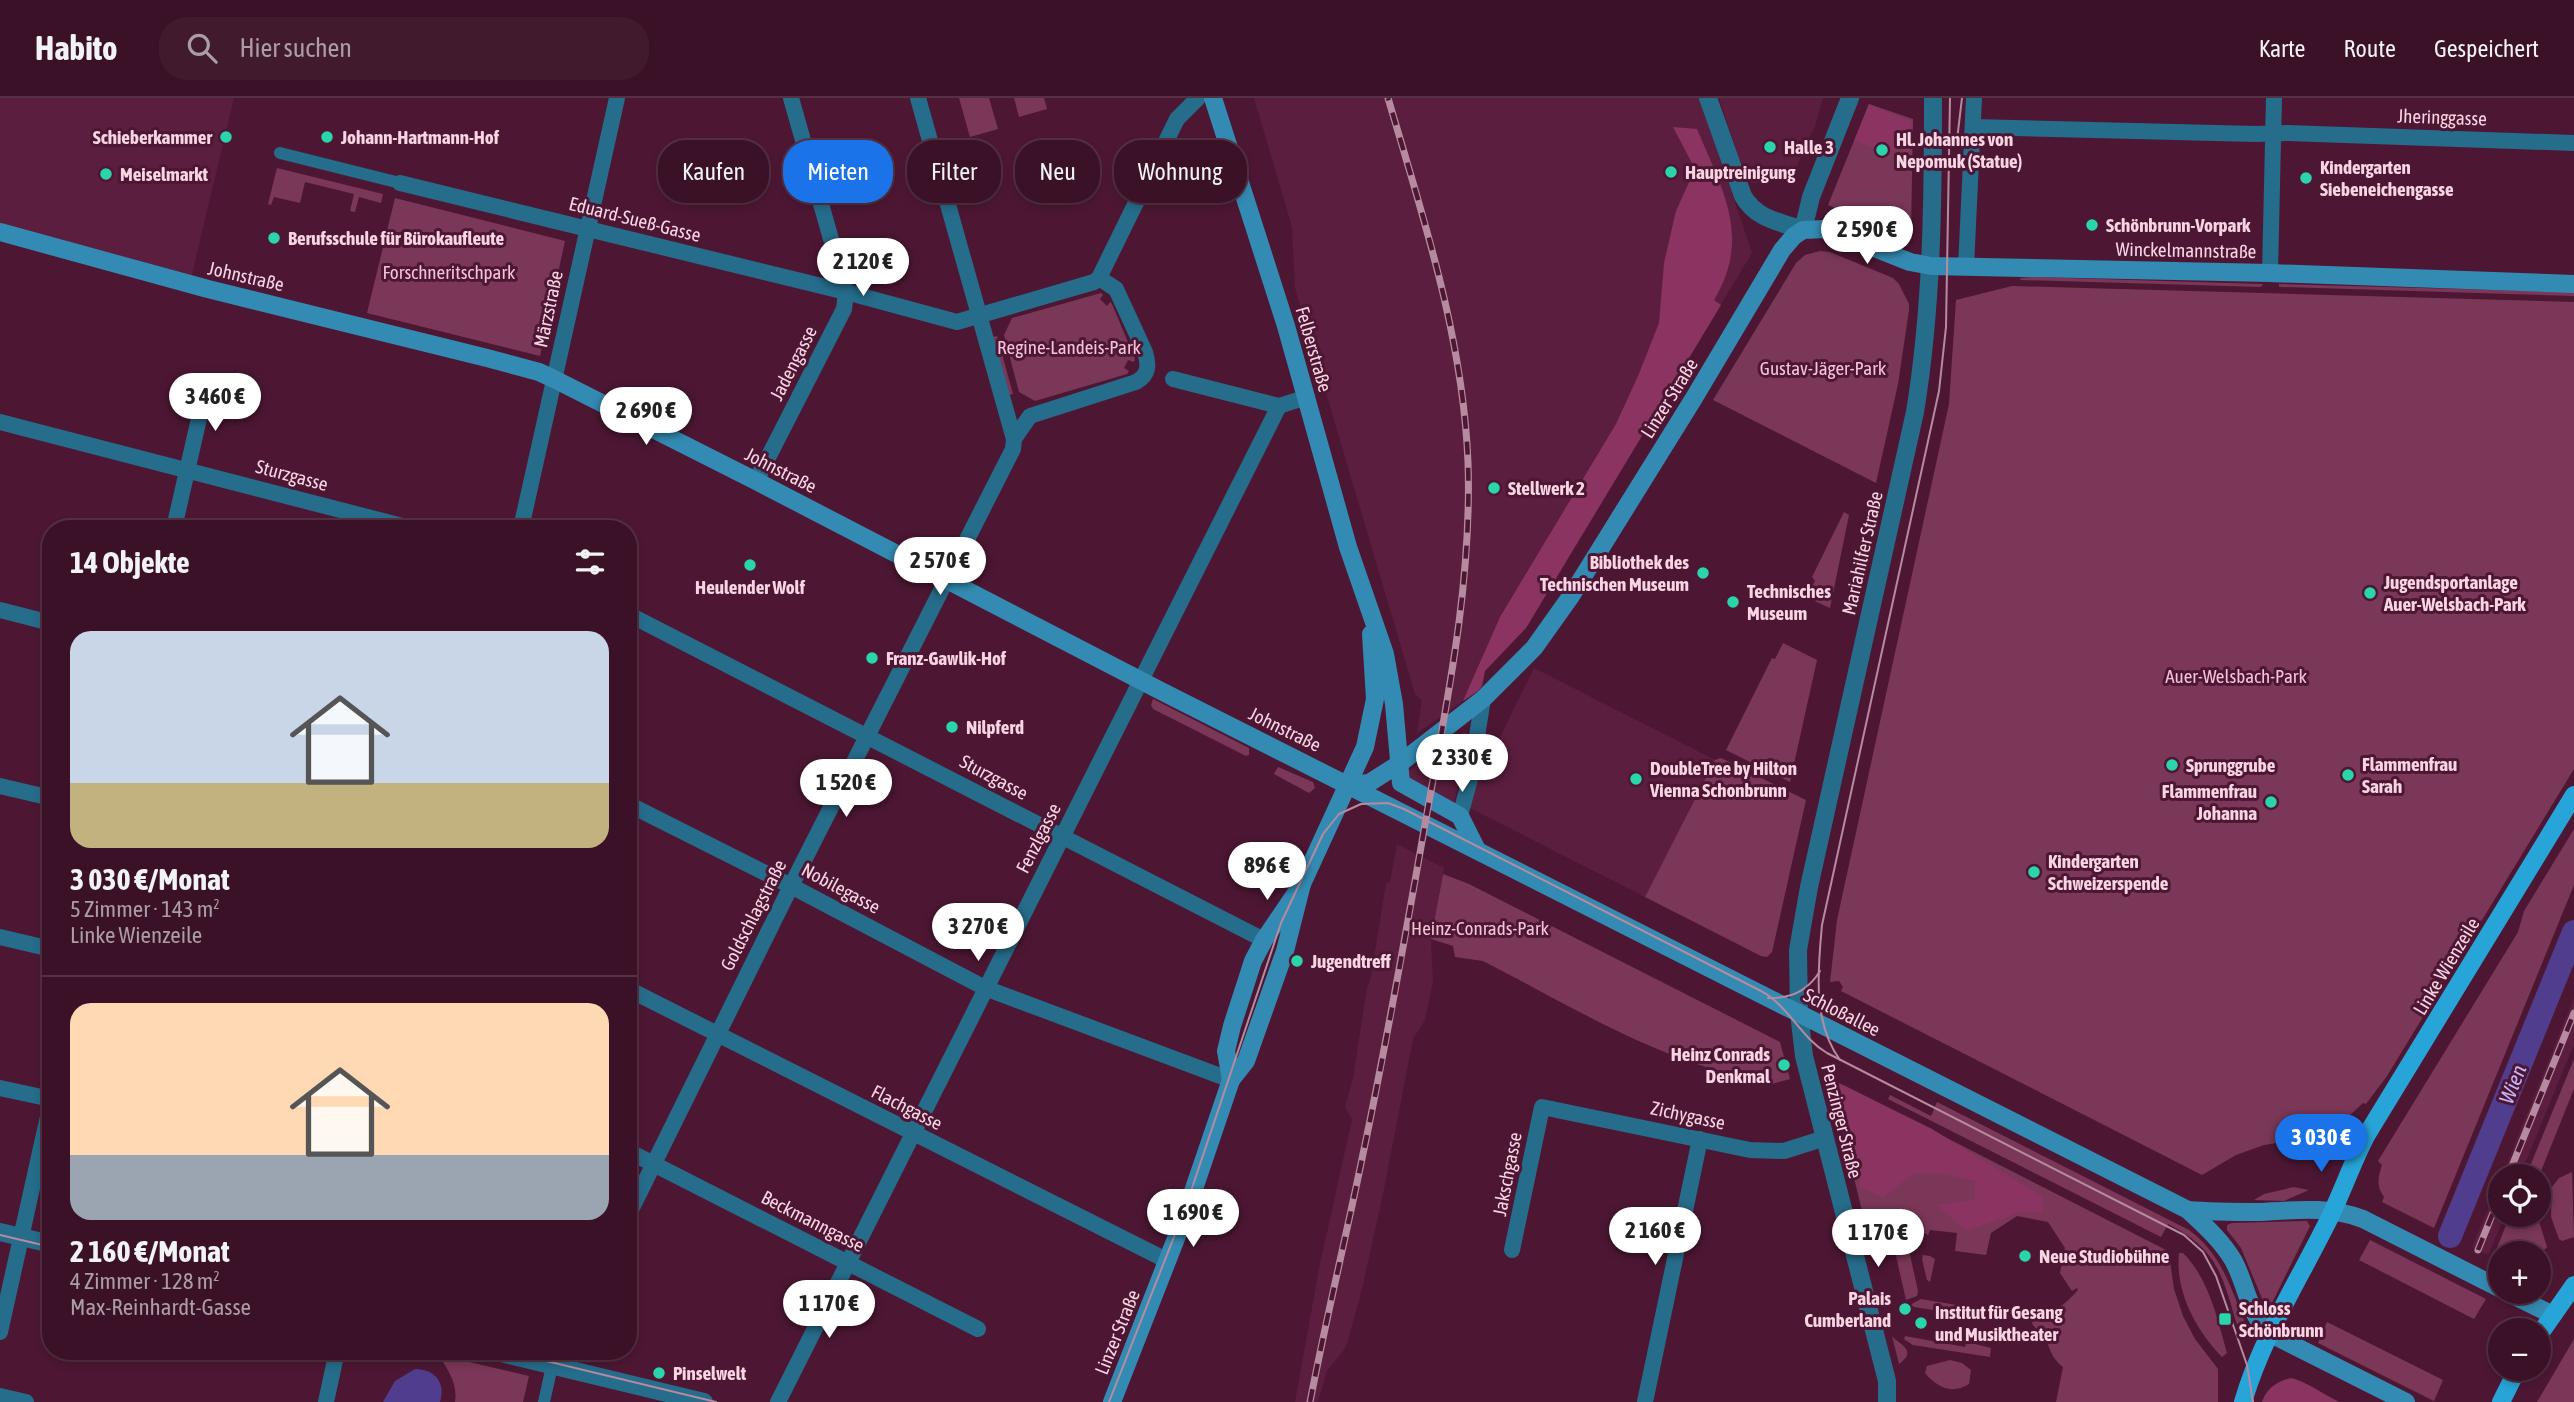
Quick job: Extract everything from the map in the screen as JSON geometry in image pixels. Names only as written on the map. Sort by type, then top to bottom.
[{"type":"main road","name":"Felberstraße","points":[[1213,98],[1283,314],[1347,543],[1385,654],[1394,704],[1399,764]]},
{"type":"main road","name":"Winckelmannstraße","points":[[1803,230],[1826,229],[1910,262],[1931,266],[2270,273],[2574,284]]},
{"type":"main road","name":"Linzer Straße","points":[[1231,1080],[1226,1051],[1253,961],[1302,884],[1349,785],[1369,783],[1399,764],[1483,699],[1534,648],[1571,596],[1695,397],[1782,250],[1803,230]]},
{"type":"main road","name":"Johnstraße","points":[[0,232],[208,289],[539,372],[1349,785]]},
{"type":"main road","name":"Felberstraße","points":[[1349,785],[1365,747],[1374,699],[1369,613]]},
{"type":"main road","points":[[1399,764],[1401,783],[1460,816],[1477,850]]},
{"type":"main road","name":"Schloßallee","points":[[1349,785],[2188,1210],[2216,1237],[2234,1262],[2258,1320],[2271,1334]]},
{"type":"main road","name":"Linke Wienzeile","points":[[2303,1209],[2332,1191],[2354,1159],[2574,795]]},
{"type":"main road","name":"Linzer Straße","points":[[1112,1402],[1168,1261],[1231,1080],[1246,1061],[1285,951],[1302,884]]},
{"type":"main road","name":"Linke Wienzeile","points":[[2243,1402],[2271,1334],[2334,1210],[2354,1159]]},
{"type":"main road","name":"Schloßallee","points":[[2188,1210],[2334,1210],[2363,1219],[2488,1282]]},
{"type":"main road","points":[[2551,1318],[2574,1285]]},
{"type":"main road","points":[[2531,1304],[2553,1315]]},
{"type":"main road","points":[[2271,1334],[2406,1402]]},
{"type":"main road","points":[[2501,1402],[2512,1381]]},
{"type":"street","name":"Märzstraße","points":[[523,520],[617,98]]},
{"type":"street","points":[[791,98],[845,292]]},
{"type":"street","points":[[918,98],[1014,439]]},
{"type":"street","points":[[1099,278],[1178,119],[1198,98]]},
{"type":"street","points":[[1708,98],[1740,188],[1750,206],[1762,216],[1803,230]]},
{"type":"street","name":"Linzer Straße","points":[[1803,230],[1811,197],[1850,98]]},
{"type":"street","name":"Mariahilfer Straße","points":[[1798,1013],[1798,950],[1802,924],[1915,412],[1925,348],[1931,266],[1933,98]]},
{"type":"street","points":[[1966,267],[1974,98]]},
{"type":"street","points":[[2270,273],[2274,98]]},
{"type":"street","name":"Jheringgasse","points":[[1973,127],[2574,143]]},
{"type":"street","name":"Eduard-Sueß-Gasse","points":[[280,153],[957,322],[1094,282],[1099,278]]},
{"type":"street","name":"Goldschlagstraße","points":[[637,1198],[791,886],[948,580],[1013,449],[1014,439],[1026,420],[1035,414],[1136,382],[1147,372],[1145,352],[1116,289],[1099,278]]},
{"type":"street","name":"Jadengasse","points":[[756,481],[844,309],[845,292]]},
{"type":"street","points":[[1173,379],[1279,406],[1307,397]]},
{"type":"street","points":[[176,520],[206,388]]},
{"type":"street","name":"Fenzlgasse","points":[[778,1402],[1279,406]]},
{"type":"street","name":"Sturzgasse","points":[[0,422],[380,520]]},
{"type":"street","points":[[0,610],[42,621]]},
{"type":"street","name":"Sturzgasse","points":[[637,619],[1264,940]]},
{"type":"street","points":[[1460,816],[1483,699]]},
{"type":"street","points":[[0,786],[42,796]]},
{"type":"street","name":"Nobilegasse","points":[[637,809],[985,988],[1231,1080]]},
{"type":"street","points":[[0,937],[42,947]]},
{"type":"street","name":"Flachgasse","points":[[637,994],[1168,1261]]},
{"type":"street","name":"Penzinger Straße","points":[[1798,1013],[1804,1056],[1887,1381],[1887,1402]]},
{"type":"street","points":[[0,1088],[42,1099]]},
{"type":"street","name":"Zichygasse","points":[[1542,1107],[1750,1150],[1784,1151],[1825,1138]]},
{"type":"street","name":"Jakschgasse","points":[[1512,1250],[1542,1107]]},
{"type":"street","points":[[1645,1402],[1700,1139]]},
{"type":"street","points":[[0,1332],[42,1142]]},
{"type":"street","name":"Beckmanngasse","points":[[637,1156],[978,1329]]},
{"type":"street","points":[[0,1232],[42,1242]]},
{"type":"street","points":[[326,1402],[335,1360]]},
{"type":"street","points":[[544,1402],[555,1360]]},
{"type":"street","points":[[563,1360],[704,1402]]},
{"type":"street","points":[[0,1396],[26,1402]]},
{"type":"shaded area","name":"Meiselmarkt","points":[[0,98],[234,98],[191,278],[0,229]]},
{"type":"shaded area","points":[[1254,98],[1700,98],[1752,253],[1526,628],[1485,671],[1482,686],[1478,691],[1417,733],[1422,701],[1415,694],[1295,288],[1292,227]]},
{"type":"shaded area","name":"Halle 3","points":[[1719,98],[1823,98],[1815,126],[1796,168],[1793,169],[1793,181],[1751,183],[1743,170]]},
{"type":"shaded area","points":[[1869,104],[1912,122],[1908,153],[1900,149],[1882,150],[1854,141]]},
{"type":"shaded area","points":[[1673,127],[1697,129],[1716,172],[1729,213],[1731,255],[1725,277],[1714,300],[1721,305],[1526,628],[1485,671],[1482,686],[1478,691],[1463,701],[1500,617],[1616,424],[1659,323],[1664,263],[1676,211],[1695,169]]},
{"type":"shaded area","name":"DoubleTree by Hilton Vienna Schonbrunn","points":[[1534,668],[1715,760],[1645,897],[1466,806]]},
{"type":"shaded area","points":[[1465,731],[1468,735],[1454,805],[1407,780],[1409,771]]},
{"type":"shaded area","points":[[1397,844],[1444,868],[1431,939],[1433,981],[1425,1020],[1413,1039],[1383,1194],[1346,1347],[1327,1371],[1318,1402],[1295,1402],[1319,1269],[1352,1119],[1345,1107],[1353,1078],[1386,883],[1390,882]]},
{"type":"shaded area","points":[[2574,998],[2574,1044],[2525,1164],[2507,1164]]},
{"type":"shaded area","points":[[1839,1083],[1932,1129],[2043,1197],[2042,1213],[2021,1212],[1966,1231],[1937,1205],[1974,1200],[1975,1181],[1938,1173],[1912,1174],[1883,1198],[1860,1187],[1836,1097]]},
{"type":"shaded area","points":[[2488,1209],[2488,1227],[2500,1227],[2494,1241],[2488,1241],[2488,1255],[2472,1247]]},
{"type":"shaded area","points":[[415,1369],[428,1371],[437,1378],[441,1389],[440,1402],[383,1402],[395,1381]]},
{"type":"shaded area","points":[[2291,1378],[2339,1402],[2262,1402],[2273,1386]]},
{"type":"green space","points":[[959,98],[989,98],[998,129],[970,137]]},
{"type":"green space","points":[[1014,98],[1044,98],[1047,109],[1019,117]]},
{"type":"green space","points":[[1869,104],[1913,119],[1911,233],[1908,235],[1828,205]]},
{"type":"green space","points":[[277,168],[383,194],[381,203],[359,197],[355,212],[350,211],[354,194],[305,182],[300,203],[274,197],[271,205],[268,204]]},
{"type":"green space","name":"Forschneritschpark","points":[[395,198],[565,241],[540,356],[367,313]]},
{"type":"green space","name":"Gustav-Jäger-Park","points":[[1820,251],[1830,252],[1893,278],[1909,304],[1898,384],[1876,483],[1713,400],[1796,263],[1805,255]]},
{"type":"green space","points":[[2034,277],[2263,284],[2261,287],[2020,280]]},
{"type":"green space","points":[[2279,284],[2574,292],[2574,296],[2279,287]]},
{"type":"green space","name":"Auer-Welsbach-Park","points":[[2012,286],[2574,302],[2574,769],[2387,1076],[2366,1104],[2363,1103],[2321,1136],[2264,1145],[2236,1155],[2202,1175],[1841,991],[1843,987],[1839,981],[1830,982],[1837,920],[1949,404],[1956,300]]},
{"type":"green space","name":"Regine-Landeis-Park","points":[[1101,293],[1103,295],[1100,299],[1107,306],[1110,302],[1112,304],[1135,359],[1134,362],[1128,360],[1124,368],[1129,371],[1127,374],[1035,401],[1019,392],[1004,335],[1012,318]]},
{"type":"green space","points":[[997,336],[1013,394],[1008,395],[992,337]]},
{"type":"green space","points":[[1844,512],[1849,515],[1830,608],[1806,597],[1815,581],[1812,577]]},
{"type":"green space","points":[[1783,643],[1817,660],[1790,782],[1726,750],[1772,658],[1775,659]]},
{"type":"green space","points":[[1153,699],[1249,748],[1249,755],[1246,756],[1153,709]]},
{"type":"green space","points":[[1721,758],[1806,800],[1772,952],[1767,957],[1645,897],[1715,760]]},
{"type":"green space","points":[[1278,767],[1313,782],[1315,788],[1309,793],[1274,774]]},
{"type":"green space","points":[[2574,829],[2574,885],[2434,1228],[2382,1202],[2384,1197],[2378,1181],[2382,1165],[2378,1161],[2518,932],[2524,911]]},
{"type":"green space","name":"Heinz-Conrads-Park","points":[[1443,874],[1469,884],[1780,1042],[1790,1079],[1768,1085],[1748,1082],[1748,1078],[1679,1057],[1612,1029],[1483,961],[1455,957],[1453,946],[1431,939]]},
{"type":"green space","points":[[2574,1059],[2574,1089],[2544,1164],[2531,1164]]},
{"type":"green space","points":[[1845,1086],[2166,1250],[2183,1316],[2195,1339],[2218,1369],[2218,1402],[2056,1402],[2063,1367],[2031,1320],[2034,1316],[2041,1316],[2059,1308],[2078,1290],[2077,1288],[2072,1291],[2060,1273],[2065,1248],[2048,1222],[2017,1216],[1991,1233],[1986,1255],[1955,1251],[1957,1233],[1930,1230],[1928,1235],[1890,1216],[1862,1211],[1834,1095]]},
{"type":"green space","points":[[1890,1095],[1931,1116],[1937,1102],[2189,1230],[2210,1250],[2218,1262],[2247,1328],[2239,1331],[2217,1268],[2199,1245],[2186,1234],[2168,1224],[2161,1237],[1888,1099]]},
{"type":"green space","points":[[2572,1172],[2574,1237],[2562,1241],[2551,1217],[2552,1187],[2559,1178]]},
{"type":"green space","points":[[2294,1187],[2309,1190],[2284,1201],[2254,1200],[2264,1194]]},
{"type":"green space","points":[[1870,1220],[1905,1232],[1917,1296],[1906,1300],[1894,1247],[1872,1253],[1864,1221]]},
{"type":"green space","points":[[2307,1221],[2310,1226],[2271,1305],[2266,1308],[2241,1248],[2227,1230],[2227,1225]]},
{"type":"green space","points":[[2505,1227],[2541,1227],[2545,1241],[2500,1241]]},
{"type":"green space","points":[[2370,1240],[2486,1299],[2474,1319],[2359,1260]]},
{"type":"green space","points":[[2179,1253],[2183,1253],[2192,1263],[2206,1286],[2227,1353],[2222,1357],[2189,1310],[2180,1282]]},
{"type":"green space","points":[[1923,1255],[1935,1259],[1930,1282],[1927,1280]]},
{"type":"green space","points":[[1921,1299],[1968,1307],[1971,1313],[1959,1311],[1958,1314],[1908,1306]]},
{"type":"green space","points":[[2327,1322],[2443,1380],[2434,1401],[2318,1343]]},
{"type":"green space","points":[[1892,1336],[1907,1351],[1905,1359],[1899,1364]]},
{"type":"green space","points":[[1905,1336],[1965,1347],[1966,1344],[1975,1344],[1991,1348],[1990,1357],[1913,1345],[1904,1339]]},
{"type":"green space","points":[[2574,1339],[2574,1402],[2537,1402]]},
{"type":"green space","points":[[442,1360],[460,1360],[529,1376],[523,1402],[455,1402],[454,1383]]},
{"type":"green space","points":[[1950,1360],[1962,1363],[1971,1370],[1969,1384],[1956,1389],[1945,1388],[1925,1373],[1927,1366]]},
{"type":"waterway","name":"Wien","points":[[2450,1236],[2574,932]]},
{"type":"tram line","points":[[1840,1060],[1831,1045],[1821,1012],[1819,959],[1822,925],[1939,391],[1946,327],[1950,98]]},
{"type":"tram line","points":[[1957,140],[1962,98]]},
{"type":"tram line","points":[[1109,1402],[1185,1209],[1281,923],[1323,834],[1339,814],[1361,804],[1388,803],[1761,991],[1771,997],[1809,1039],[1827,1053],[2184,1235],[2203,1252],[2216,1276],[2247,1365],[2253,1402]]},
{"type":"tram line","points":[[1768,998],[1784,997],[1804,989],[1820,971]]},
{"type":"tram line","points":[[0,1235],[42,1245]]},
{"type":"tram line","points":[[542,1360],[716,1402]]},
{"type":"railway","points":[[1310,1402],[1372,1112],[1396,984],[1450,682],[1466,550],[1468,462],[1458,369],[1439,278],[1388,98]]},
{"type":"railway","points":[[2513,1164],[2574,1013]]},
{"type":"railway","points":[[2478,1250],[2488,1225]]},
{"type":"place","name":"Schieberkammer","points":[[226,137]]},
{"type":"place","name":"Johann-Hartmann-Hof","points":[[327,137]]},
{"type":"place","name":"Halle 3","points":[[1770,147]]},
{"type":"place","name":"Hl. Johannes von Nepomuk (Statue)","points":[[1882,150]]},
{"type":"place","name":"Hauptreinigung","points":[[1671,172]]},
{"type":"place","name":"Meiselmarkt","points":[[106,174]]},
{"type":"place","name":"Kindergarten Siebeneichengasse","points":[[2306,178]]},
{"type":"place","name":"Schönbrunn-Vorpark","points":[[2092,225]]},
{"type":"place","name":"Berufsschule für Bürokaufleute","points":[[274,238]]},
{"type":"place","name":"Stellwerk 2","points":[[1494,488]]},
{"type":"place","name":"Heulender Wolf","points":[[750,565]]},
{"type":"place","name":"Bibliothek des Technischen Museum","points":[[1703,573]]},
{"type":"place","name":"Jugendsportanlage Auer-Welsbach-Park","points":[[2370,593]]},
{"type":"place","name":"Technisches Museum","points":[[1733,602]]},
{"type":"place","name":"Franz-Gawlik-Hof","points":[[872,658]]},
{"type":"place","name":"Nilpferd","points":[[952,727]]},
{"type":"place","name":"Sprunggrube","points":[[2172,765]]},
{"type":"place","name":"Flammenfrau Sarah","points":[[2348,775]]},
{"type":"place","name":"DoubleTree by Hilton Vienna Schonbrunn","points":[[1636,779]]},
{"type":"place","name":"Flammenfrau Johanna","points":[[2271,802]]},
{"type":"place","name":"Kindergarten Schweizerspende","points":[[2034,872]]},
{"type":"place","name":"Jugendtreff","points":[[1297,961]]},
{"type":"place","name":"Heinz Conrads Denkmal","points":[[1784,1065]]},
{"type":"place","name":"Neue Studiobühne","points":[[2025,1256]]},
{"type":"place","name":"Palais Cumberland","points":[[1905,1309]]},
{"type":"place","name":"Schloss Schönbrunn","points":[[2225,1319]]},
{"type":"place","name":"Institut für Gesang und Musiktheater","points":[[1921,1323]]},
{"type":"place","name":"Pinselwelt","points":[[659,1373]]}]
